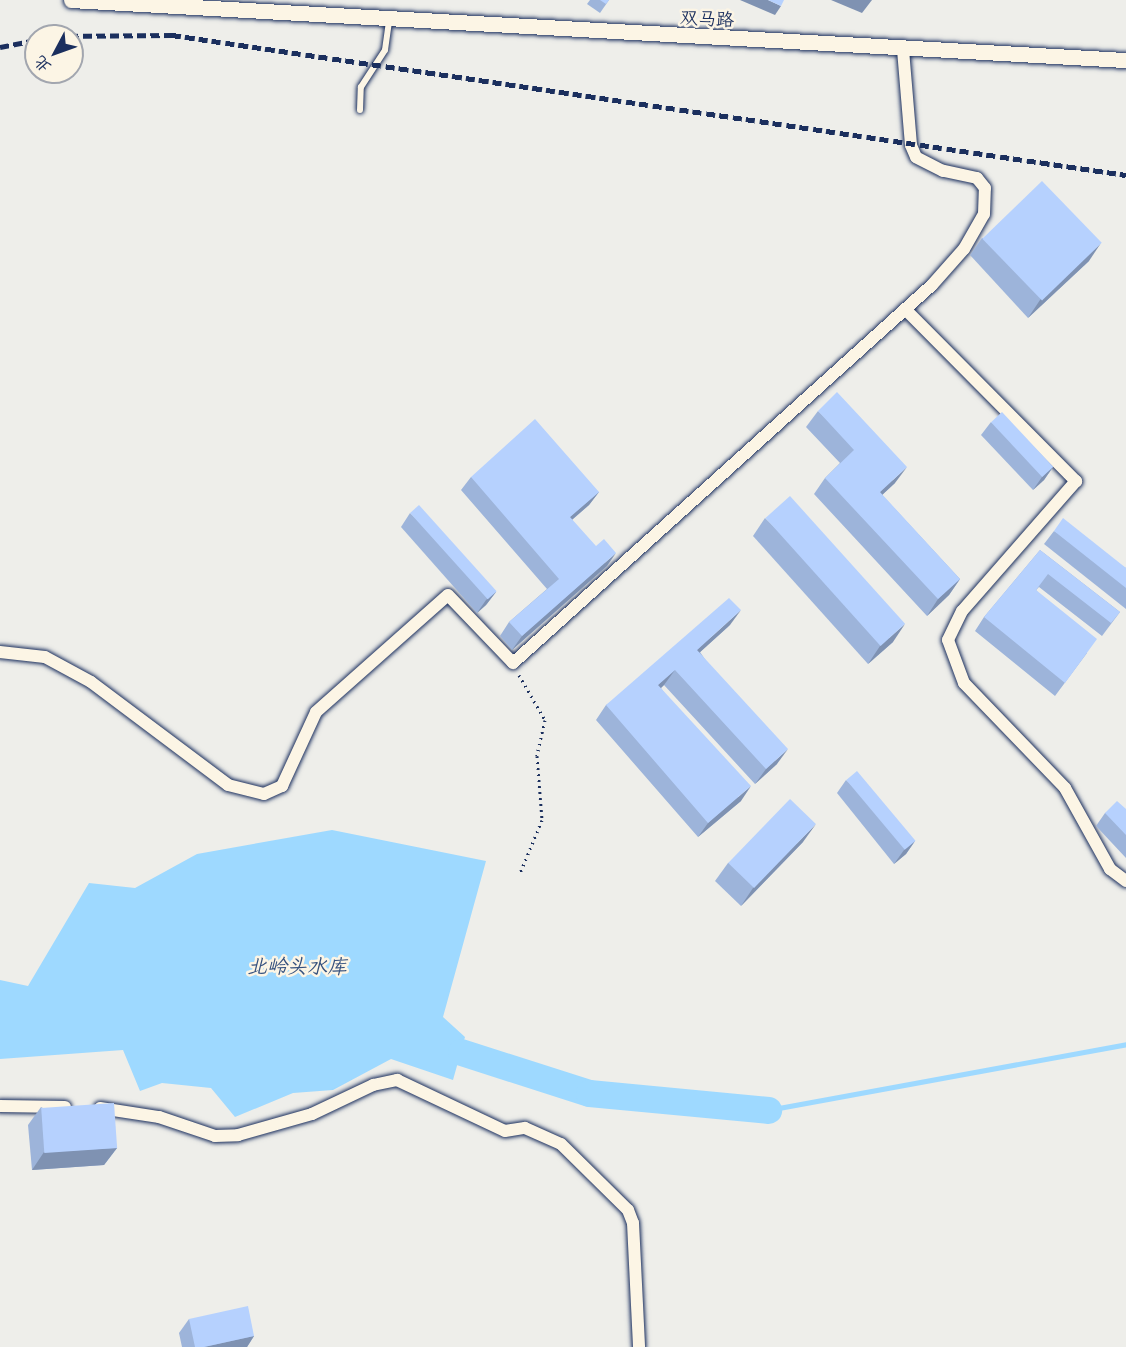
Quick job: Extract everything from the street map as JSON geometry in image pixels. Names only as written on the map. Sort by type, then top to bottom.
[{"type":"street","name":"双马路","points":[[71,0],[389,20],[1126,60]]},
{"type":"street","points":[[0,652],[45,657],[158,727],[228,785],[264,794],[282,786],[316,712],[448,595],[513,663],[905,309],[964,249],[987,201],[977,178],[943,171],[916,157],[903,49]]},
{"type":"street","points":[[905,309],[1076,481],[962,611],[948,640],[964,683],[1065,788],[1110,869],[1126,881]]},
{"type":"street","points":[[0,1106],[106,1108],[159,1116],[215,1136],[238,1135],[312,1114],[373,1084],[408,1082],[483,1122],[505,1131],[525,1128],[561,1144],[608,1185],[633,1223],[639,1347]]},
{"type":"lane","points":[[360,110],[361,87],[385,50],[389,20]]},
{"type":"path","points":[[513,663],[545,720],[537,756],[542,820],[520,873]]},
{"type":"water","name":"北岭头水库","points":[[332,830],[486,861],[443,1017],[465,1037],[453,1080],[391,1059],[333,1090],[293,1093],[235,1117],[211,1088],[162,1083],[140,1091],[123,1050],[0,1059],[0,980],[28,986],[89,883],[135,888],[197,854]]},
{"type":"building","points":[[768,0],[784,0],[781,6]]},
{"type":"building","points":[[1042,181],[1102,243],[1042,301],[982,239]]},
{"type":"building","points":[[837,392],[907,467],[880,492],[960,579],[938,599],[825,478],[854,450],[818,411]]},
{"type":"building","points":[[1002,412],[1053,467],[1042,477],[991,422]]},
{"type":"building","points":[[535,419],[599,492],[570,517],[596,546],[604,539],[616,553],[522,636],[509,622],[559,579],[471,477]]},
{"type":"building","points":[[790,496],[905,624],[881,646],[765,518]]},
{"type":"building","points":[[419,505],[497,591],[488,599],[410,513]]},
{"type":"building","points":[[1063,518],[1126,568],[1126,588],[1054,531]]},
{"type":"building","points":[[1040,550],[1120,612],[1111,623],[1048,574],[1036,590],[1097,639],[1065,683],[984,617]]},
{"type":"building","points":[[729,598],[741,610],[697,650],[788,749],[766,769],[675,670],[658,685],[751,786],[708,823],[606,705]]},
{"type":"building","points":[[857,771],[915,841],[905,850],[846,780]]},
{"type":"building","points":[[790,799],[816,824],[754,888],[728,863]]},
{"type":"building","points":[[1117,801],[1126,809],[1126,835],[1105,813]]},
{"type":"building","points":[[114,1103],[117,1148],[44,1153],[41,1108]]},
{"type":"building","points":[[248,1306],[254,1336],[195,1347],[189,1319]]},
{"type":"waterway","points":[[768,1110],[1126,1044]]},
{"type":"waterway","points":[[461,1052],[589,1093],[768,1110]]},
{"type":"railway","points":[[84,36],[172,35],[1126,175]]},
{"type":"railway","points":[[0,47],[24,42]]}]
